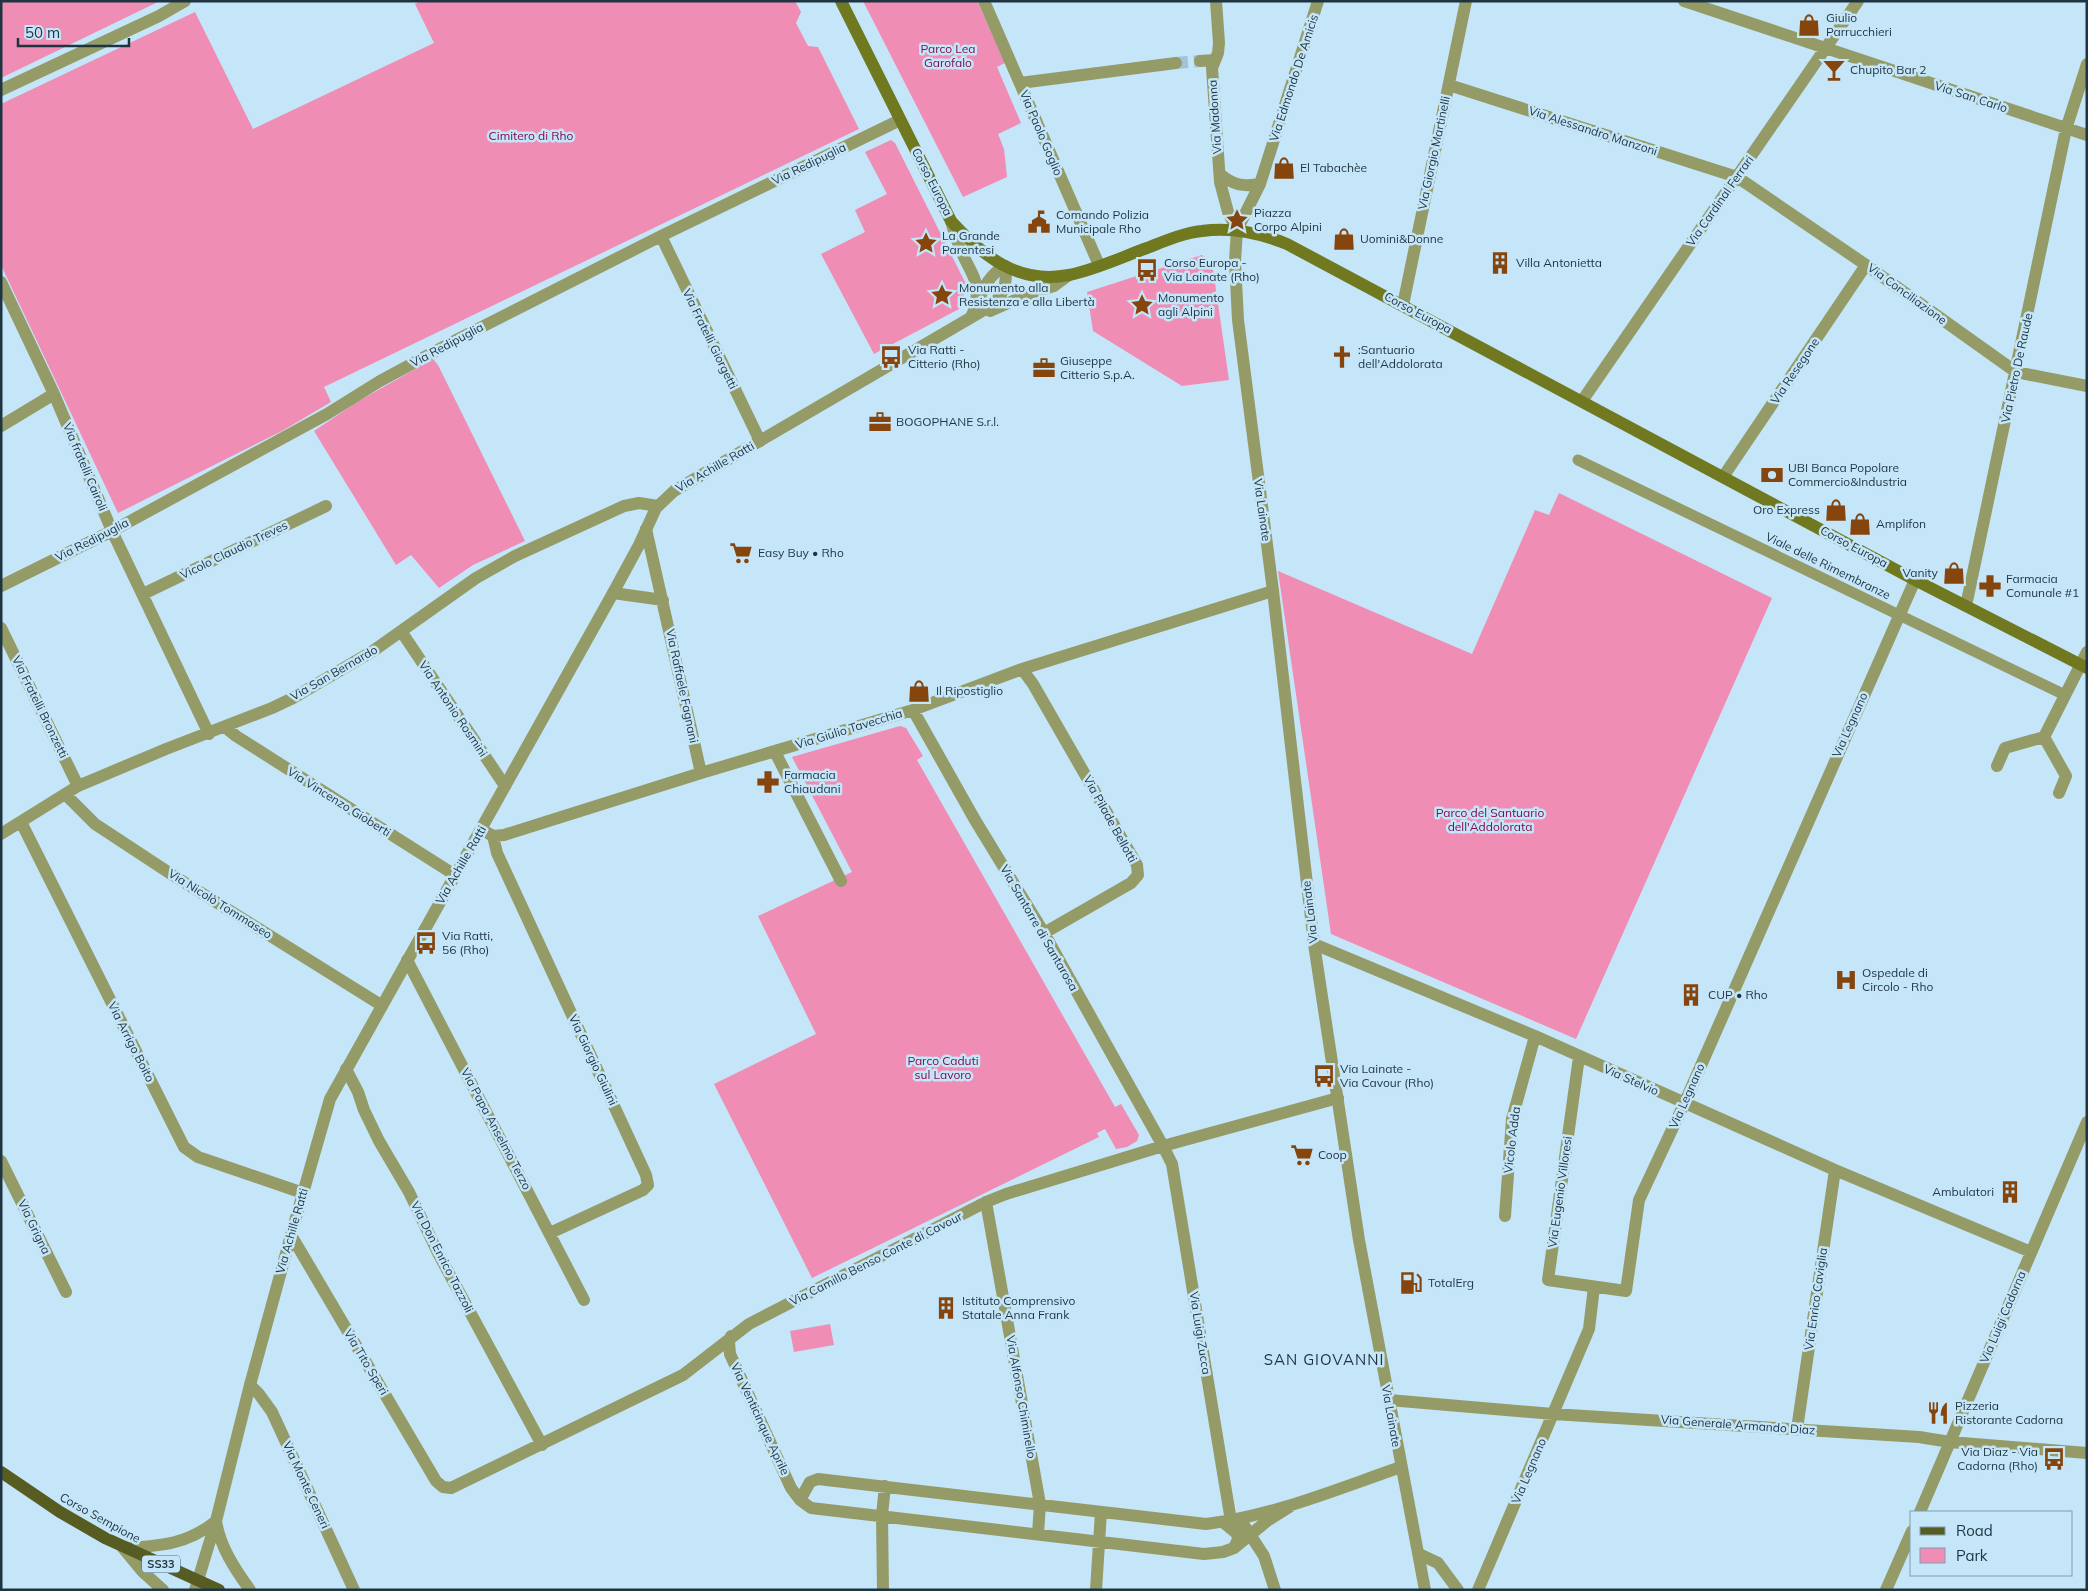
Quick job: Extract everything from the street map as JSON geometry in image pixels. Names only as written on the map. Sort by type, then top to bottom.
[{"type":"main road","name":"Corso Europa","points":[[842,1],[951,221],[973,246],[1004,266],[1030,274],[1049,277],[1069,275],[1177,237],[1202,231],[1237,230],[1271,238],[1287,244],[1403,305],[1915,580],[2084,666]]},
{"type":"main road","name":"Corso Sempione","points":[[1,1472],[60,1512],[123,1548],[196,1585],[219,1590]]},
{"type":"street","points":[[1,90],[159,16],[185,1]]},
{"type":"street","name":"Via Paolo Goglio","points":[[984,1],[1099,265]]},
{"type":"street","name":"Via Madonna","points":[[1216,1],[1219,43],[1218,53],[1212,68],[1220,174]]},
{"type":"street","name":"Via Edmondo De Amicis","points":[[1260,184],[1318,1]]},
{"type":"street","name":"Via Giorgio Martinelli","points":[[1403,305],[1466,1]]},
{"type":"street","name":"Via San Carlo","points":[[1684,1],[2087,135]]},
{"type":"street","name":"Via Cardinal Ferrari","points":[[1582,401],[1858,1]]},
{"type":"street","points":[[1200,61],[1215,60]]},
{"type":"street","points":[[1020,83],[1176,63]]},
{"type":"street","name":"Via Pietro De Raude","points":[[1966,606],[2066,129],[2087,64]]},
{"type":"street","name":"Via Alessandro Manzoni","points":[[1449,86],[1737,177]]},
{"type":"street","name":"Via Redipuglia","points":[[1,586],[112,531],[320,418],[380,381],[458,339],[661,236],[900,120]]},
{"type":"street","points":[[1220,174],[1229,182],[1239,186],[1260,184]]},
{"type":"street","points":[[1220,174],[1222,194],[1237,230]]},
{"type":"street","name":"Via Conciliazione","points":[[1737,177],[1866,265],[2016,372],[2087,386]]},
{"type":"street","points":[[1237,230],[1260,184]]},
{"type":"street","points":[[951,221],[978,288],[971,317]]},
{"type":"street","name":"Via Lainate","points":[[1237,230],[1235,261],[1238,320],[1273,591],[1314,944],[1359,1240],[1425,1590]]},
{"type":"street","name":"Via Fratelli Giorgetti","points":[[661,236],[760,441]]},
{"type":"street","name":"Via Resegone","points":[[1724,477],[1866,265]]},
{"type":"street","points":[[971,317],[988,282],[994,273],[1004,266]]},
{"type":"street","name":"Via Achille Ratti","points":[[196,1585],[216,1522],[250,1386],[330,1100],[381,1005],[482,829],[613,592],[658,506],[674,490],[989,307],[1000,296],[1006,284],[1004,266]]},
{"type":"street","name":"Via Achille Ratti","points":[[971,317],[1054,286],[1069,275]]},
{"type":"street","name":"Via fratelli Cairoli","points":[[1,282],[54,394],[112,531],[209,734]]},
{"type":"street","points":[[1,426],[54,394]]},
{"type":"street","name":"Viale delle Rimembranze","points":[[1578,460],[2065,695]]},
{"type":"street","name":"Via San Bernardo","points":[[1,834],[78,786],[293,698],[373,651],[476,578],[514,556],[624,506],[639,502],[658,506]]},
{"type":"street","name":"Vicolo Claudio Treves","points":[[143,594],[326,506]]},
{"type":"street","name":"Via Raffaele Fagnani","points":[[646,529],[701,773]]},
{"type":"street","name":"Via Legnano","points":[[1478,1590],[1589,1329],[1594,1287],[1626,1291],[1639,1200],[1684,1104],[1915,580]]},
{"type":"street","name":"Via Giulio Tavecchia","points":[[493,836],[504,835],[701,773],[913,710],[1022,669],[1273,591]]},
{"type":"street","points":[[613,592],[663,600]]},
{"type":"street","name":"Via Fratelli Bronzetti","points":[[1,628],[78,786]]},
{"type":"street","name":"Via Antonio Rosmini","points":[[401,631],[505,786]]},
{"type":"street","points":[[1997,766],[2005,748],[2044,737],[2065,695],[2084,666],[2087,652]]},
{"type":"street","name":"Via Pilade Bellotti","points":[[1022,669],[1033,684],[1137,865],[1138,875],[1131,883],[1044,934]]},
{"type":"street","name":"Via Santorre di Santarosa","points":[[913,710],[975,820],[1044,934],[1163,1146]]},
{"type":"street","name":"Via Vincenzo Gioberti","points":[[225,727],[236,736],[455,875]]},
{"type":"street","points":[[2044,737],[2066,776],[2059,793]]},
{"type":"street","points":[[775,752],[842,881]]},
{"type":"street","name":"Via Nicolò Tommaseo","points":[[66,794],[95,824],[171,874],[381,1005]]},
{"type":"street","name":"Via Arrigo Boito","points":[[21,822],[184,1147],[198,1157],[303,1193]]},
{"type":"street","points":[[482,829],[493,836]]},
{"type":"street","name":"Via Giorgio Giulini","points":[[493,836],[497,853],[646,1175],[648,1185],[643,1190],[550,1233]]},
{"type":"street","name":"Via Stelvio","points":[[1314,944],[1535,1036],[1835,1170],[2031,1252]]},
{"type":"street","name":"Via Papa Anselmo Terzo","points":[[407,960],[584,1300]]},
{"type":"street","name":"Vicolo Adda","points":[[1505,1216],[1512,1119],[1535,1036]]},
{"type":"street","name":"Via Eugenio Villoresi","points":[[1579,1056],[1548,1280],[1594,1287]]},
{"type":"street","name":"Via Don Enrico Tazzoli","points":[[346,1069],[379,1141],[409,1192],[438,1253],[542,1444]]},
{"type":"street","name":"Via Camillo Benso Conte di Cavour","points":[[443,1487],[451,1488],[683,1375],[731,1336],[749,1324],[986,1202],[1006,1194],[1163,1146],[1338,1098]]},
{"type":"street","name":"Via Luigi Cadorna","points":[[1920,1511],[2031,1252],[2083,1141],[2087,1122]]},
{"type":"street","name":"Via Luigi Zucca","points":[[1163,1146],[1172,1164],[1231,1521]]},
{"type":"street","name":"Via Grigna","points":[[1,1161],[66,1292]]},
{"type":"street","name":"Via Enrico Caviglia","points":[[1797,1429],[1835,1170]]},
{"type":"street","name":"Via Alfonso Chiminello","points":[[986,1202],[1040,1504]]},
{"type":"street","name":"Via Tito Speri","points":[[291,1235],[436,1481],[443,1487]]},
{"type":"street","name":"Via Venticinque Aprile","points":[[731,1336],[729,1342],[730,1354],[791,1488],[800,1500]]},
{"type":"street","name":"Via Monte Ceneri","points":[[250,1386],[259,1394],[272,1412],[354,1590]]},
{"type":"street","name":"Via Generale Armando Diaz","points":[[1389,1400],[1553,1414],[1919,1438],[2087,1453]]},
{"type":"street","points":[[1291,1506],[1267,1521],[1234,1548],[1223,1552],[1204,1554],[811,1508],[800,1500],[810,1482],[818,1479],[1206,1524],[1231,1521],[1291,1506],[1401,1467]]},
{"type":"street","points":[[883,1590],[882,1516],[885,1486]]},
{"type":"street","points":[[1038,1534],[1040,1504]]},
{"type":"street","points":[[1096,1590],[1101,1512]]},
{"type":"street","points":[[1231,1521],[1250,1535],[1264,1556],[1275,1590]]},
{"type":"street","points":[[1231,1521],[1234,1531],[1239,1538],[1234,1548]]},
{"type":"street","points":[[123,1548],[182,1541],[196,1536],[216,1522],[218,1534],[225,1549],[250,1590]]},
{"type":"street","points":[[1886,1590],[1910,1535]]},
{"type":"street","points":[[123,1548],[142,1571],[163,1590]]},
{"type":"street","points":[[1418,1554],[1438,1563],[1458,1590]]},
{"type":"green space","points":[[1,1],[160,1],[1,78]]},
{"type":"green space","name":"Cimitero di Rho","points":[[420,1],[795,1],[801,12],[796,23],[808,46],[818,47],[859,129],[324,387],[331,402],[282,431],[118,513],[1,265],[1,104],[195,12],[253,129],[434,43],[415,4]]},
{"type":"green space","name":"Parco Lea Garofalo","points":[[863,1],[977,1],[1005,63],[997,67],[1021,123],[998,134],[1004,149],[1007,177],[963,197]]},
{"type":"green space","points":[[891,140],[895,143],[966,284],[966,289],[959,309],[874,354],[821,254],[865,232],[855,210],[887,194],[865,152]]},
{"type":"green space","points":[[1202,255],[1212,262],[1229,380],[1182,386],[1093,331],[1087,292]]},
{"type":"green space","points":[[433,359],[438,365],[525,541],[473,565],[439,588],[411,555],[396,565],[314,431],[357,402]]},
{"type":"green space","name":"Parco del Santuario dell'Addolorata","points":[[1559,493],[1772,598],[1576,1039],[1331,934],[1278,571],[1472,654],[1535,510],[1549,515]]},
{"type":"green space","name":"Parco Caduti sul Lavoro","points":[[900,726],[906,728],[923,756],[917,760],[1115,1107],[1121,1104],[1139,1135],[1137,1141],[1127,1147],[1116,1149],[1105,1129],[1097,1133],[1099,1137],[812,1278],[714,1084],[816,1034],[758,916],[852,872],[792,757]]},
{"type":"green space","points":[[830,1324],[834,1345],[794,1352],[790,1331]]},
{"type":"tunnel","points":[[1176,63],[1200,61]]},
{"type":"place","name":"Giulio Parrucchieri","points":[[1809,25]]},
{"type":"place","name":"Chupito Bar 2","points":[[1834,70]]},
{"type":"place","name":"El Tabachèe","points":[[1284,168]]},
{"type":"place","name":"Piazza Corpo Alpini","points":[[1237,220]]},
{"type":"place","name":"Comando Polizia Municipale Rho","points":[[1039,222]]},
{"type":"place","name":"Uomini&Donne","points":[[1344,239]]},
{"type":"place","name":"La Grande Parentesi","points":[[926,243]]},
{"type":"place","name":"Villa Antonietta","points":[[1500,263]]},
{"type":"place","name":"Corso Europa - Via Lainate (Rho)","points":[[1147,270]]},
{"type":"place","name":"Monumento alla Resistenza e alla Libertà","points":[[942,295]]},
{"type":"place","name":"Monumento agli Alpini","points":[[1142,305]]},
{"type":"place","name":"Via Ratti - Citterio (Rho)","points":[[891,357]]},
{"type":"place","name":":Santuario dell'Addolorata","points":[[1342,357]]},
{"type":"place","name":"Giuseppe Citterio S.p.A.","points":[[1044,368]]},
{"type":"place","name":"BOGOPHANE S.r.l.","points":[[880,422]]},
{"type":"place","name":"UBI Banca Popolare Commercio&Industria","points":[[1772,475]]},
{"type":"place","name":"Oro Express","points":[[1836,510]]},
{"type":"place","name":"Amplifon","points":[[1860,524]]},
{"type":"place","name":"Easy Buy • Rho","points":[[741,553]]},
{"type":"place","name":"Vanity","points":[[1954,573]]},
{"type":"place","name":"Farmacia Comunale #1","points":[[1990,586]]},
{"type":"place","name":"Il Ripostiglio","points":[[919,691]]},
{"type":"place","name":"Farmacia Chiaudani","points":[[768,782]]},
{"type":"place","name":"Via Ratti, 56 (Rho)","points":[[426,943]]},
{"type":"place","name":"Ospedale di Circolo - Rho","points":[[1846,980]]},
{"type":"place","name":"CUP • Rho","points":[[1691,995]]},
{"type":"place","name":"Via Lainate - Via Cavour (Rho)","points":[[1324,1076]]},
{"type":"place","name":"Coop","points":[[1302,1155]]},
{"type":"place","name":"Ambulatori","points":[[2010,1192]]},
{"type":"place","name":"TotalErg","points":[[1411,1283]]},
{"type":"place","name":"Istituto Comprensivo Statale Anna Frank","points":[[946,1308]]},
{"type":"place","name":"Pizzeria Ristorante Cadorna","points":[[1938,1413]]},
{"type":"place","name":"Via Diaz - Via Cadorna (Rho)","points":[[2054,1459]]},
{"type":"district","name":"SAN GIOVANNI","points":[[1324,1360]]}]
